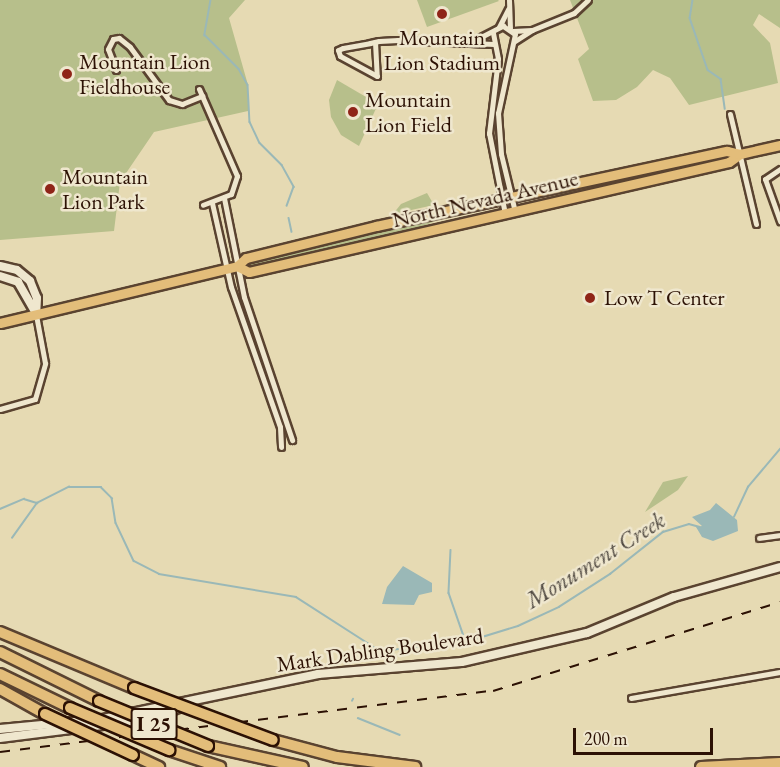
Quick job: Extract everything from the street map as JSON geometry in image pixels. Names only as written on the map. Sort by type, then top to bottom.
[{"type":"highway","points":[[0,632],[134,688],[273,740],[337,757],[415,767]]},
{"type":"highway","name":"I 25","points":[[0,652],[99,701],[208,746],[303,767]]},
{"type":"highway","name":"I 25","points":[[0,674],[70,708],[169,750],[220,767]]},
{"type":"highway","points":[[0,689],[34,710]]},
{"type":"highway","points":[[0,695],[159,767]]},
{"type":"highway","points":[[701,767],[780,763]]},
{"type":"main road","name":"North Nevada Avenue","points":[[237,266],[249,272],[729,162],[740,154],[780,145]]},
{"type":"main road","name":"North Nevada Avenue","points":[[0,323],[226,269],[237,266],[246,258],[506,197],[727,151],[740,154]]},
{"type":"street","points":[[509,0],[511,29],[515,41]]},
{"type":"street","points":[[505,214],[506,197],[498,113],[511,47],[515,41],[532,30],[574,13],[588,0]]},
{"type":"street","points":[[473,41],[493,33],[499,27],[509,8]]},
{"type":"street","points":[[499,27],[532,30]]},
{"type":"street","points":[[493,33],[498,59],[489,133],[506,197],[515,212]]},
{"type":"street","points":[[116,70],[108,49],[112,39],[119,38],[130,46],[169,100],[182,104],[202,96]]},
{"type":"street","points":[[375,42],[377,76],[340,56],[338,50],[375,42],[473,41],[511,47]]},
{"type":"street","points":[[199,89],[237,176],[231,194],[203,205]]},
{"type":"street","points":[[730,114],[756,224]]},
{"type":"street","points":[[780,169],[765,179],[780,221]]},
{"type":"street","points":[[224,198],[258,358]]},
{"type":"street","points":[[212,203],[226,269],[258,358],[292,440]]},
{"type":"street","points":[[0,266],[17,270],[30,281],[37,298],[36,315],[45,363],[35,399],[0,409]]},
{"type":"street","points":[[0,276],[18,282],[36,315]]},
{"type":"street","points":[[258,358],[269,354]]},
{"type":"street","points":[[267,381],[277,377]]},
{"type":"street","points":[[267,381],[280,427],[281,447]]},
{"type":"street","points":[[759,538],[780,535]]},
{"type":"street","name":"Mark Dabling Boulevard","points":[[0,729],[103,719],[190,703],[304,676],[446,664],[561,641],[613,625],[674,597],[780,567]]},
{"type":"street","points":[[630,698],[669,688],[780,672]]},
{"type":"street","name":"Mark Dabling Boulevard","points":[[0,738],[150,719],[180,710],[190,703]]},
{"type":"green space","points":[[0,0],[245,0],[229,18],[248,85],[248,111],[154,132],[120,182],[114,231],[0,240]]},
{"type":"green space","name":"Mountain Lion Stadium","points":[[417,0],[498,0],[499,1],[427,27]]},
{"type":"green space","points":[[570,0],[780,0],[780,28],[759,14],[753,25],[770,43],[778,83],[689,105],[670,78],[653,70],[637,87],[616,100],[593,101],[578,59],[589,49]]},
{"type":"green space","name":"Mountain Lion Field","points":[[337,80],[378,104],[359,146],[341,135],[331,117],[329,100]]},
{"type":"green space","points":[[427,193],[434,205],[393,214],[401,204]]},
{"type":"green space","points":[[461,211],[410,231],[250,266],[252,261],[317,244]]},
{"type":"green space","points":[[688,476],[678,490],[645,512],[663,482]]},
{"type":"water","points":[[716,503],[737,520],[738,531],[713,541],[702,537],[696,527],[702,526],[692,517],[710,510]]},
{"type":"water","points":[[403,566],[432,583],[432,592],[419,595],[414,605],[382,604],[387,587]]},
{"type":"waterway","points":[[211,0],[205,35],[239,69],[248,85],[250,122],[260,143],[282,165],[294,187],[287,206]]},
{"type":"waterway","points":[[693,0],[690,18],[708,70],[721,79],[725,109]]},
{"type":"waterway","points":[[289,218],[292,232]]},
{"type":"waterway","name":"Monument Creek","points":[[734,517],[748,487],[780,449]]},
{"type":"waterway","name":"Monument Creek","points":[[0,509],[24,499],[37,503],[69,487],[101,487],[112,498],[116,523],[134,561],[159,574],[296,597],[380,651],[466,642],[518,626],[559,607],[610,574],[663,532],[689,524],[700,527]]},
{"type":"waterway","points":[[12,538],[37,503]]},
{"type":"waterway","points":[[451,550],[449,593],[466,642]]},
{"type":"waterway","points":[[367,660],[372,648]]},
{"type":"waterway","points":[[358,718],[400,735]]},
{"type":"railway","points":[[0,752],[493,691],[780,602]]},
{"type":"place","name":"Mountain Lion Stadium","points":[[442,14]]},
{"type":"place","name":"Mountain Lion Fieldhouse","points":[[67,74]]},
{"type":"place","name":"Mountain Lion Field","points":[[353,112]]},
{"type":"place","name":"Mountain Lion Park","points":[[50,189]]},
{"type":"place","name":"Low T Center","points":[[590,298]]}]
